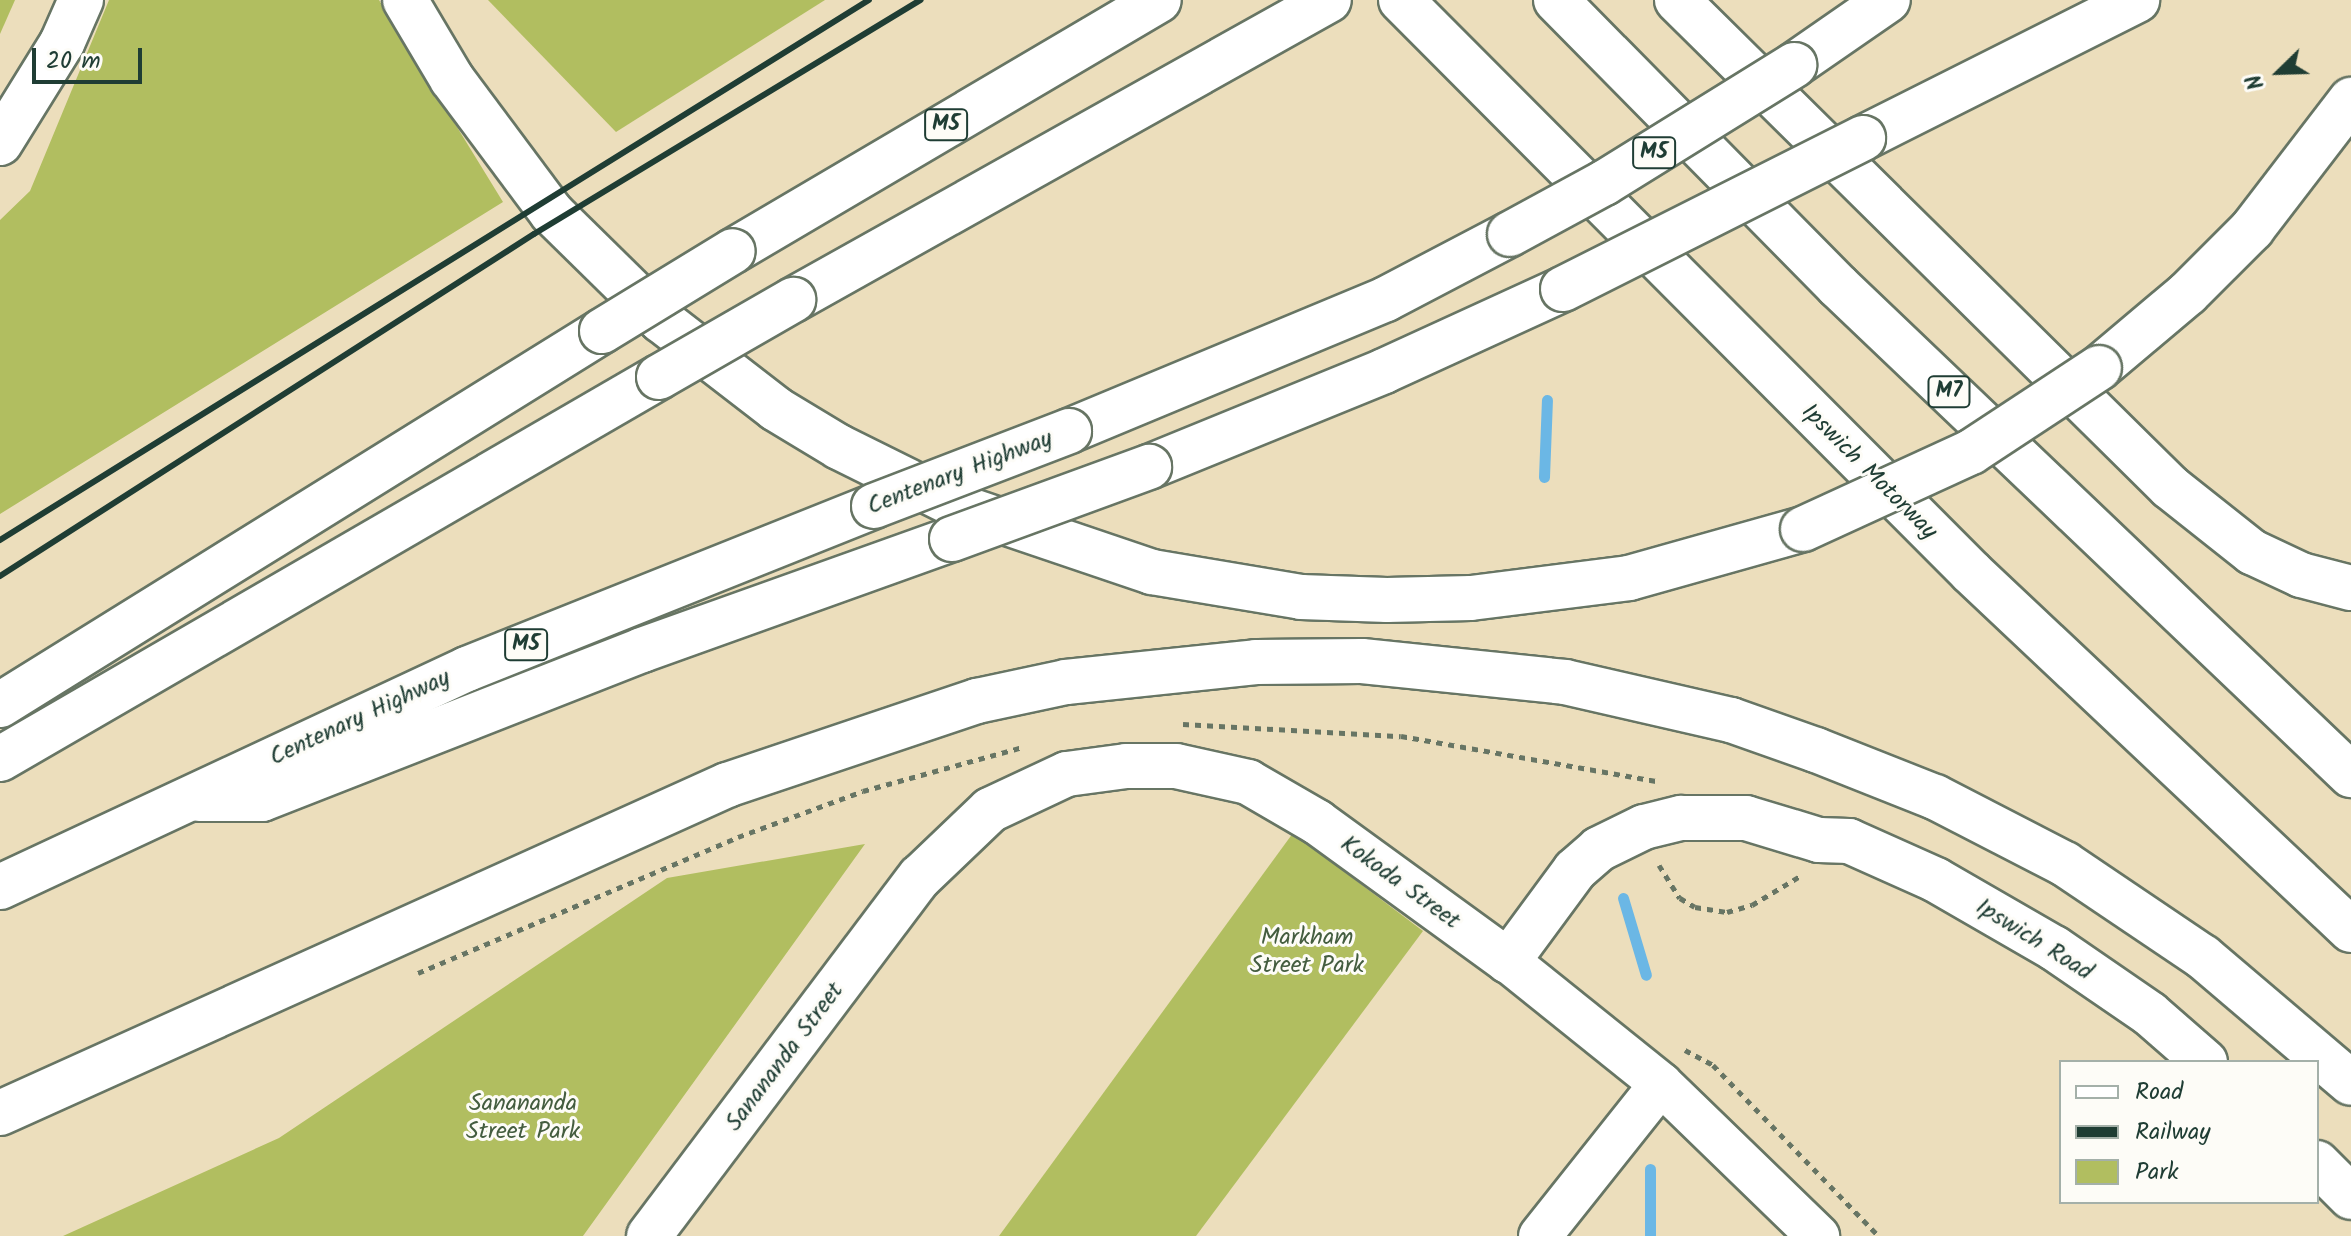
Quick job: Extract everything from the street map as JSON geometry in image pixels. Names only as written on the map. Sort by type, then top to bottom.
[{"type":"main road","points":[[0,143],[62,43],[81,0]]},
{"type":"main road","points":[[405,0],[452,79],[552,213],[661,320],[776,409],[839,447],[960,507],[1152,572],[1287,595],[1387,600],[1471,598],[1629,578],[1803,529],[1971,452],[2099,368],[2188,293],[2252,229],[2351,100]]},
{"type":"main road","name":"M5","points":[[0,705],[733,251],[1159,0]]},
{"type":"main road","name":"Ipswich Motorway","points":[[1401,0],[1971,572],[2351,930]]},
{"type":"main road","name":"M7","points":[[1556,0],[1838,286],[2351,775]]},
{"type":"main road","points":[[1677,0],[2170,487],[2252,552],[2301,575],[2351,588]]},
{"type":"main road","name":"Centenary Highway","points":[[0,887],[467,669],[1069,431],[1372,305],[1604,183],[1794,65],[1888,0]]},
{"type":"main road","points":[[184,799],[262,799],[642,650],[1149,467],[1384,371],[1563,289],[2137,0]]},
{"type":"main road","points":[[0,759],[793,300],[1313,8]]},
{"type":"main road","points":[[0,1113],[727,785],[977,701],[1066,682],[1256,662],[1362,661],[1565,682],[1731,720],[1816,750],[1935,797],[2065,864],[2203,957],[2351,1083]]},
{"type":"main road","name":"Kokoda Street","points":[[920,877],[990,810],[1067,774],[1176,766],[1248,782],[1317,822],[1495,952]]},
{"type":"main road","name":"Ipswich Road","points":[[1495,952],[1542,866],[1598,823],[1657,798],[1716,791],[1766,797],[1829,821],[1849,841],[1936,880],[2054,948],[2150,1014],[2203,1060]]},
{"type":"main road","name":"Sanananda Street","points":[[649,1236],[920,877]]},
{"type":"main road","points":[[2319,1165],[2351,1197]]},
{"type":"street","name":"Kokoda Street","points":[[1495,952],[1670,1066],[1818,1236]]},
{"type":"street","points":[[1540,1236],[1670,1066]]},
{"type":"path","points":[[1172,724],[1401,736],[1622,776]]},
{"type":"path","points":[[405,978],[752,831],[963,760],[1037,744]]},
{"type":"path","points":[[1652,850],[1680,898],[1695,907],[1727,912],[1752,905],[1849,841]]},
{"type":"path","points":[[1670,1066],[1713,1065],[1879,1236]]},
{"type":"green space","points":[[0,0],[15,0],[0,34]]},
{"type":"green space","points":[[109,0],[379,0],[503,202],[0,514],[0,220],[30,191]]},
{"type":"green space","points":[[488,0],[825,0],[616,132]]},
{"type":"green space","name":"Markham Street Park","points":[[1293,833],[1423,931],[1196,1236],[999,1236]]},
{"type":"green space","name":"Sanananda Street Park","points":[[865,844],[583,1236],[63,1236],[279,1138],[667,878]]},
{"type":"waterway","points":[[1544,477],[1547,400]]},
{"type":"waterway","points":[[1623,898],[1646,975]]},
{"type":"waterway","points":[[1650,1169],[1650,1236]]},
{"type":"railway","points":[[0,540],[869,0]]},
{"type":"railway","points":[[0,576],[534,234],[921,0]]}]
